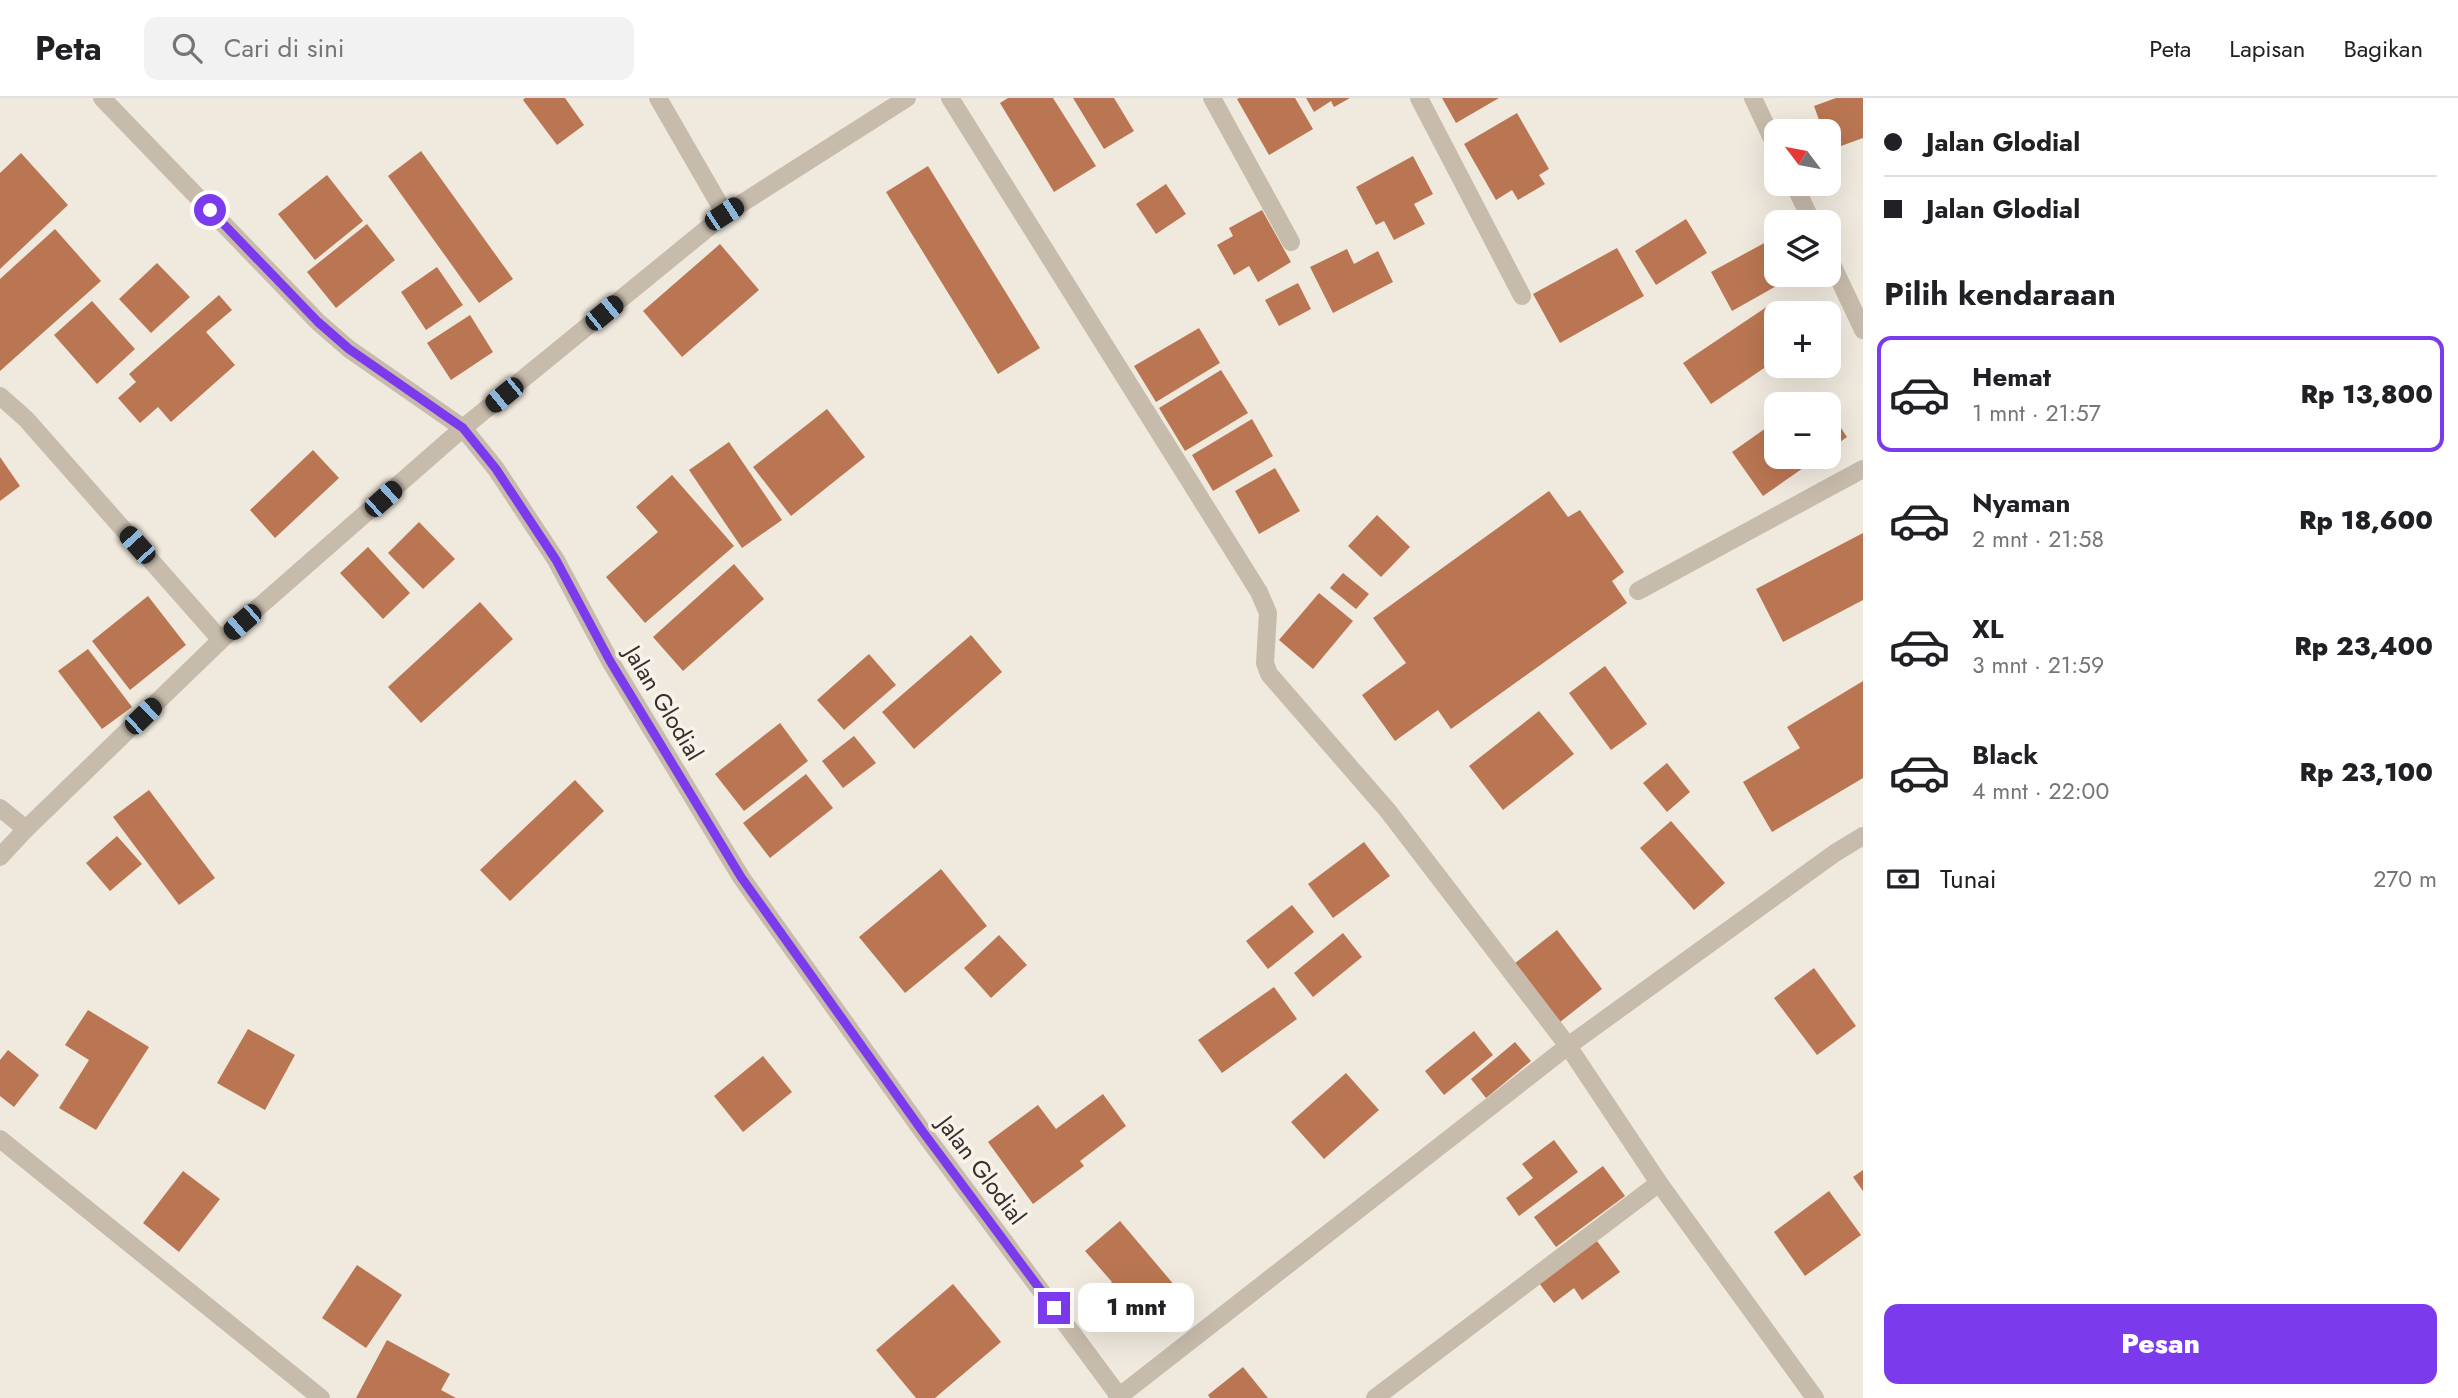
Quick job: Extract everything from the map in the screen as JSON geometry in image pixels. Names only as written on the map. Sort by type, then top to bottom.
[{"type":"street","name":"Jalan Glodial","points":[[103,98],[318,322],[349,349],[463,428],[496,469],[556,560],[610,661],[741,877],[915,1121],[1118,1397]]},
{"type":"street","points":[[658,98],[724,214]]},
{"type":"street","points":[[0,858],[26,829],[221,640],[463,428],[724,214],[907,98]]},
{"type":"street","points":[[950,98],[1259,592],[1268,613],[1265,655],[1269,674],[1388,811],[1568,1046],[1659,1183],[1815,1398]]},
{"type":"street","points":[[1212,98],[1291,242]]},
{"type":"street","points":[[1419,98],[1522,296]]},
{"type":"street","points":[[1753,98],[1764,121]]},
{"type":"street","points":[[1841,283],[1863,330]]},
{"type":"street","points":[[0,396],[26,419],[221,640]]},
{"type":"street","points":[[1638,591],[1863,469]]},
{"type":"street","points":[[0,808],[26,829]]},
{"type":"street","points":[[1118,1397],[1568,1046],[1835,853],[1863,836]]},
{"type":"street","points":[[0,1139],[321,1398]]},
{"type":"street","points":[[1376,1398],[1659,1183]]},
{"type":"building","points":[[565,98],[584,125],[557,145],[523,100]]},
{"type":"building","points":[[1008,98],[1053,98],[1096,166],[1054,192],[1000,103]]},
{"type":"building","points":[[1073,98],[1114,98],[1134,131],[1104,149]]},
{"type":"building","points":[[1295,98],[1313,129],[1269,155],[1237,99]]},
{"type":"building","points":[[1306,98],[1350,98],[1334,107],[1331,101],[1314,112]]},
{"type":"building","points":[[1442,98],[1499,98],[1456,123]]},
{"type":"building","points":[[1836,98],[1863,98],[1863,138],[1841,146],[1841,119],[1819,119],[1814,106]]},
{"type":"building","points":[[1517,113],[1549,169],[1539,175],[1545,184],[1518,200],[1512,190],[1496,200],[1464,144]]},
{"type":"building","points":[[421,151],[513,279],[479,303],[388,176]]},
{"type":"building","points":[[21,153],[68,205],[0,269],[0,173]]},
{"type":"building","points":[[1413,156],[1433,194],[1414,204],[1425,224],[1394,240],[1384,221],[1376,225],[1356,187]]},
{"type":"building","points":[[928,166],[1040,348],[998,374],[886,192]]},
{"type":"building","points":[[327,175],[363,221],[315,260],[278,214]]},
{"type":"building","points":[[1166,184],[1186,214],[1156,234],[1136,204]]},
{"type":"building","points":[[1262,210],[1291,262],[1258,282],[1249,266],[1234,275],[1217,245],[1233,236],[1229,228]]},
{"type":"building","points":[[1686,219],[1707,253],[1656,285],[1635,251]]},
{"type":"building","points":[[367,224],[395,260],[336,308],[307,272]]},
{"type":"building","points":[[55,229],[101,281],[0,371],[0,279]]},
{"type":"building","points":[[1764,243],[1764,287],[1775,287],[1732,311],[1711,272]]},
{"type":"building","points":[[720,244],[759,290],[682,357],[643,311]]},
{"type":"building","points":[[1617,248],[1644,296],[1560,343],[1533,294]]},
{"type":"building","points":[[1347,249],[1354,264],[1378,251],[1393,282],[1333,313],[1310,267]]},
{"type":"building","points":[[157,263],[190,297],[151,333],[119,299]]},
{"type":"building","points":[[437,267],[463,305],[426,330],[401,292]]},
{"type":"building","points":[[1298,283],[1311,309],[1279,326],[1265,300]]},
{"type":"building","points":[[219,295],[232,310],[206,332],[235,365],[171,422],[158,407],[140,423],[118,398],[136,382],[129,374]]},
{"type":"building","points":[[92,301],[135,349],[97,384],[54,335]]},
{"type":"building","points":[[1764,309],[1764,368],[1711,404],[1683,363]]},
{"type":"building","points":[[470,315],[493,352],[451,380],[427,343]]},
{"type":"building","points":[[1199,328],[1220,363],[1156,402],[1134,366]]},
{"type":"building","points":[[1221,370],[1248,413],[1185,451],[1159,408]]},
{"type":"building","points":[[827,409],[865,457],[791,516],[753,467]]},
{"type":"building","points":[[1252,419],[1273,456],[1213,491],[1192,455]]},
{"type":"building","points":[[1841,428],[1847,437],[1841,441]]},
{"type":"building","points":[[1764,429],[1764,469],[1802,469],[1763,496],[1732,452]]},
{"type":"building","points":[[729,442],[782,520],[742,548],[689,470]]},
{"type":"building","points":[[313,450],[339,478],[275,538],[250,510]]},
{"type":"building","points":[[0,457],[20,486],[0,501]]},
{"type":"building","points":[[1275,468],[1300,511],[1259,534],[1235,491]]},
{"type":"building","points":[[672,475],[734,546],[645,623],[606,577],[658,532],[636,507]]},
{"type":"building","points":[[1549,491],[1568,517],[1580,510],[1624,572],[1612,581],[1627,603],[1451,729],[1438,710],[1395,741],[1362,695],[1406,663],[1373,618]]},
{"type":"building","points":[[1377,515],[1410,547],[1381,577],[1348,546]]},
{"type":"building","points":[[419,522],[455,559],[423,589],[388,553]]},
{"type":"building","points":[[1863,533],[1863,600],[1783,642],[1756,589]]},
{"type":"building","points":[[368,547],[410,593],[383,619],[340,573]]},
{"type":"building","points":[[734,564],[764,599],[683,671],[653,637]]},
{"type":"building","points":[[1343,573],[1369,594],[1356,609],[1330,588]]},
{"type":"building","points":[[1319,593],[1353,621],[1313,669],[1279,640]]},
{"type":"building","points":[[148,596],[186,645],[130,690],[92,641]]},
{"type":"building","points":[[480,602],[513,639],[421,723],[388,687]]},
{"type":"building","points":[[971,635],[1002,672],[914,749],[882,712]]},
{"type":"building","points":[[88,649],[132,707],[102,729],[58,671]]},
{"type":"building","points":[[869,654],[896,685],[844,730],[817,700]]},
{"type":"building","points":[[1605,666],[1647,724],[1611,750],[1569,693]]},
{"type":"building","points":[[1863,681],[1863,778],[1772,832],[1743,782],[1800,748],[1787,727]]},
{"type":"building","points":[[1539,711],[1574,754],[1503,810],[1469,766]]},
{"type":"building","points":[[780,723],[808,761],[744,811],[715,774]]},
{"type":"building","points":[[854,736],[876,763],[843,788],[822,761]]},
{"type":"building","points":[[1667,763],[1690,792],[1667,812],[1643,783]]},
{"type":"building","points":[[806,774],[833,808],[770,858],[743,823]]},
{"type":"building","points":[[575,780],[604,811],[510,901],[480,870]]},
{"type":"building","points":[[149,790],[215,878],[179,905],[113,817]]},
{"type":"building","points":[[1671,821],[1725,883],[1694,910],[1640,848]]},
{"type":"building","points":[[117,836],[142,864],[110,891],[86,863]]},
{"type":"building","points":[[1364,842],[1390,876],[1333,918],[1308,884]]},
{"type":"building","points":[[941,869],[987,926],[905,993],[859,937]]},
{"type":"building","points":[[1292,905],[1314,932],[1268,969],[1246,941]]},
{"type":"building","points":[[1557,930],[1602,989],[1560,1022],[1514,964]]},
{"type":"building","points":[[1343,933],[1362,957],[1313,997],[1294,973]]},
{"type":"building","points":[[999,935],[1027,965],[991,998],[964,968]]},
{"type":"building","points":[[1814,968],[1856,1026],[1817,1055],[1774,998]]},
{"type":"building","points":[[1274,987],[1297,1019],[1222,1073],[1198,1040]]},
{"type":"building","points":[[88,1010],[149,1047],[96,1130],[59,1108],[89,1060],[65,1045]]},
{"type":"building","points":[[248,1029],[295,1055],[265,1110],[217,1083]]},
{"type":"building","points":[[1474,1031],[1493,1055],[1444,1095],[1425,1071]]},
{"type":"building","points":[[1515,1042],[1531,1061],[1486,1098],[1471,1079]]},
{"type":"building","points":[[8,1050],[39,1075],[14,1107],[0,1096],[0,1060]]},
{"type":"building","points":[[763,1056],[792,1092],[743,1132],[714,1096]]},
{"type":"building","points":[[1346,1073],[1379,1110],[1324,1159],[1291,1122]]},
{"type":"building","points":[[1103,1094],[1126,1126],[1080,1161],[1084,1166],[1033,1204],[988,1142],[1038,1105],[1056,1129]]},
{"type":"building","points":[[1554,1140],[1578,1172],[1519,1216],[1506,1198],[1533,1178],[1522,1164]]},
{"type":"building","points":[[1603,1166],[1625,1196],[1556,1247],[1534,1217]]},
{"type":"building","points":[[1863,1170],[1863,1191],[1853,1177]]},
{"type":"building","points":[[183,1171],[220,1199],[179,1252],[143,1223]]},
{"type":"building","points":[[1829,1191],[1861,1235],[1805,1276],[1774,1232]]},
{"type":"building","points":[[1120,1221],[1181,1293],[1146,1323],[1132,1307],[1115,1321],[1095,1297],[1112,1282],[1085,1251]]},
{"type":"building","points":[[1597,1241],[1620,1272],[1582,1300],[1574,1288],[1554,1303],[1539,1283]]},
{"type":"building","points":[[357,1265],[402,1295],[366,1348],[322,1318]]},
{"type":"building","points":[[953,1284],[1001,1342],[935,1398],[916,1398],[876,1350]]},
{"type":"building","points":[[387,1340],[450,1374],[441,1390],[456,1398],[356,1398]]},
{"type":"building","points":[[1243,1367],[1268,1398],[1210,1398],[1208,1395]]},
{"type":"route","points":[[210,210],[318,322],[349,349],[463,428],[496,469],[556,560],[610,661],[741,877],[923,1132],[1054,1308]]}]
